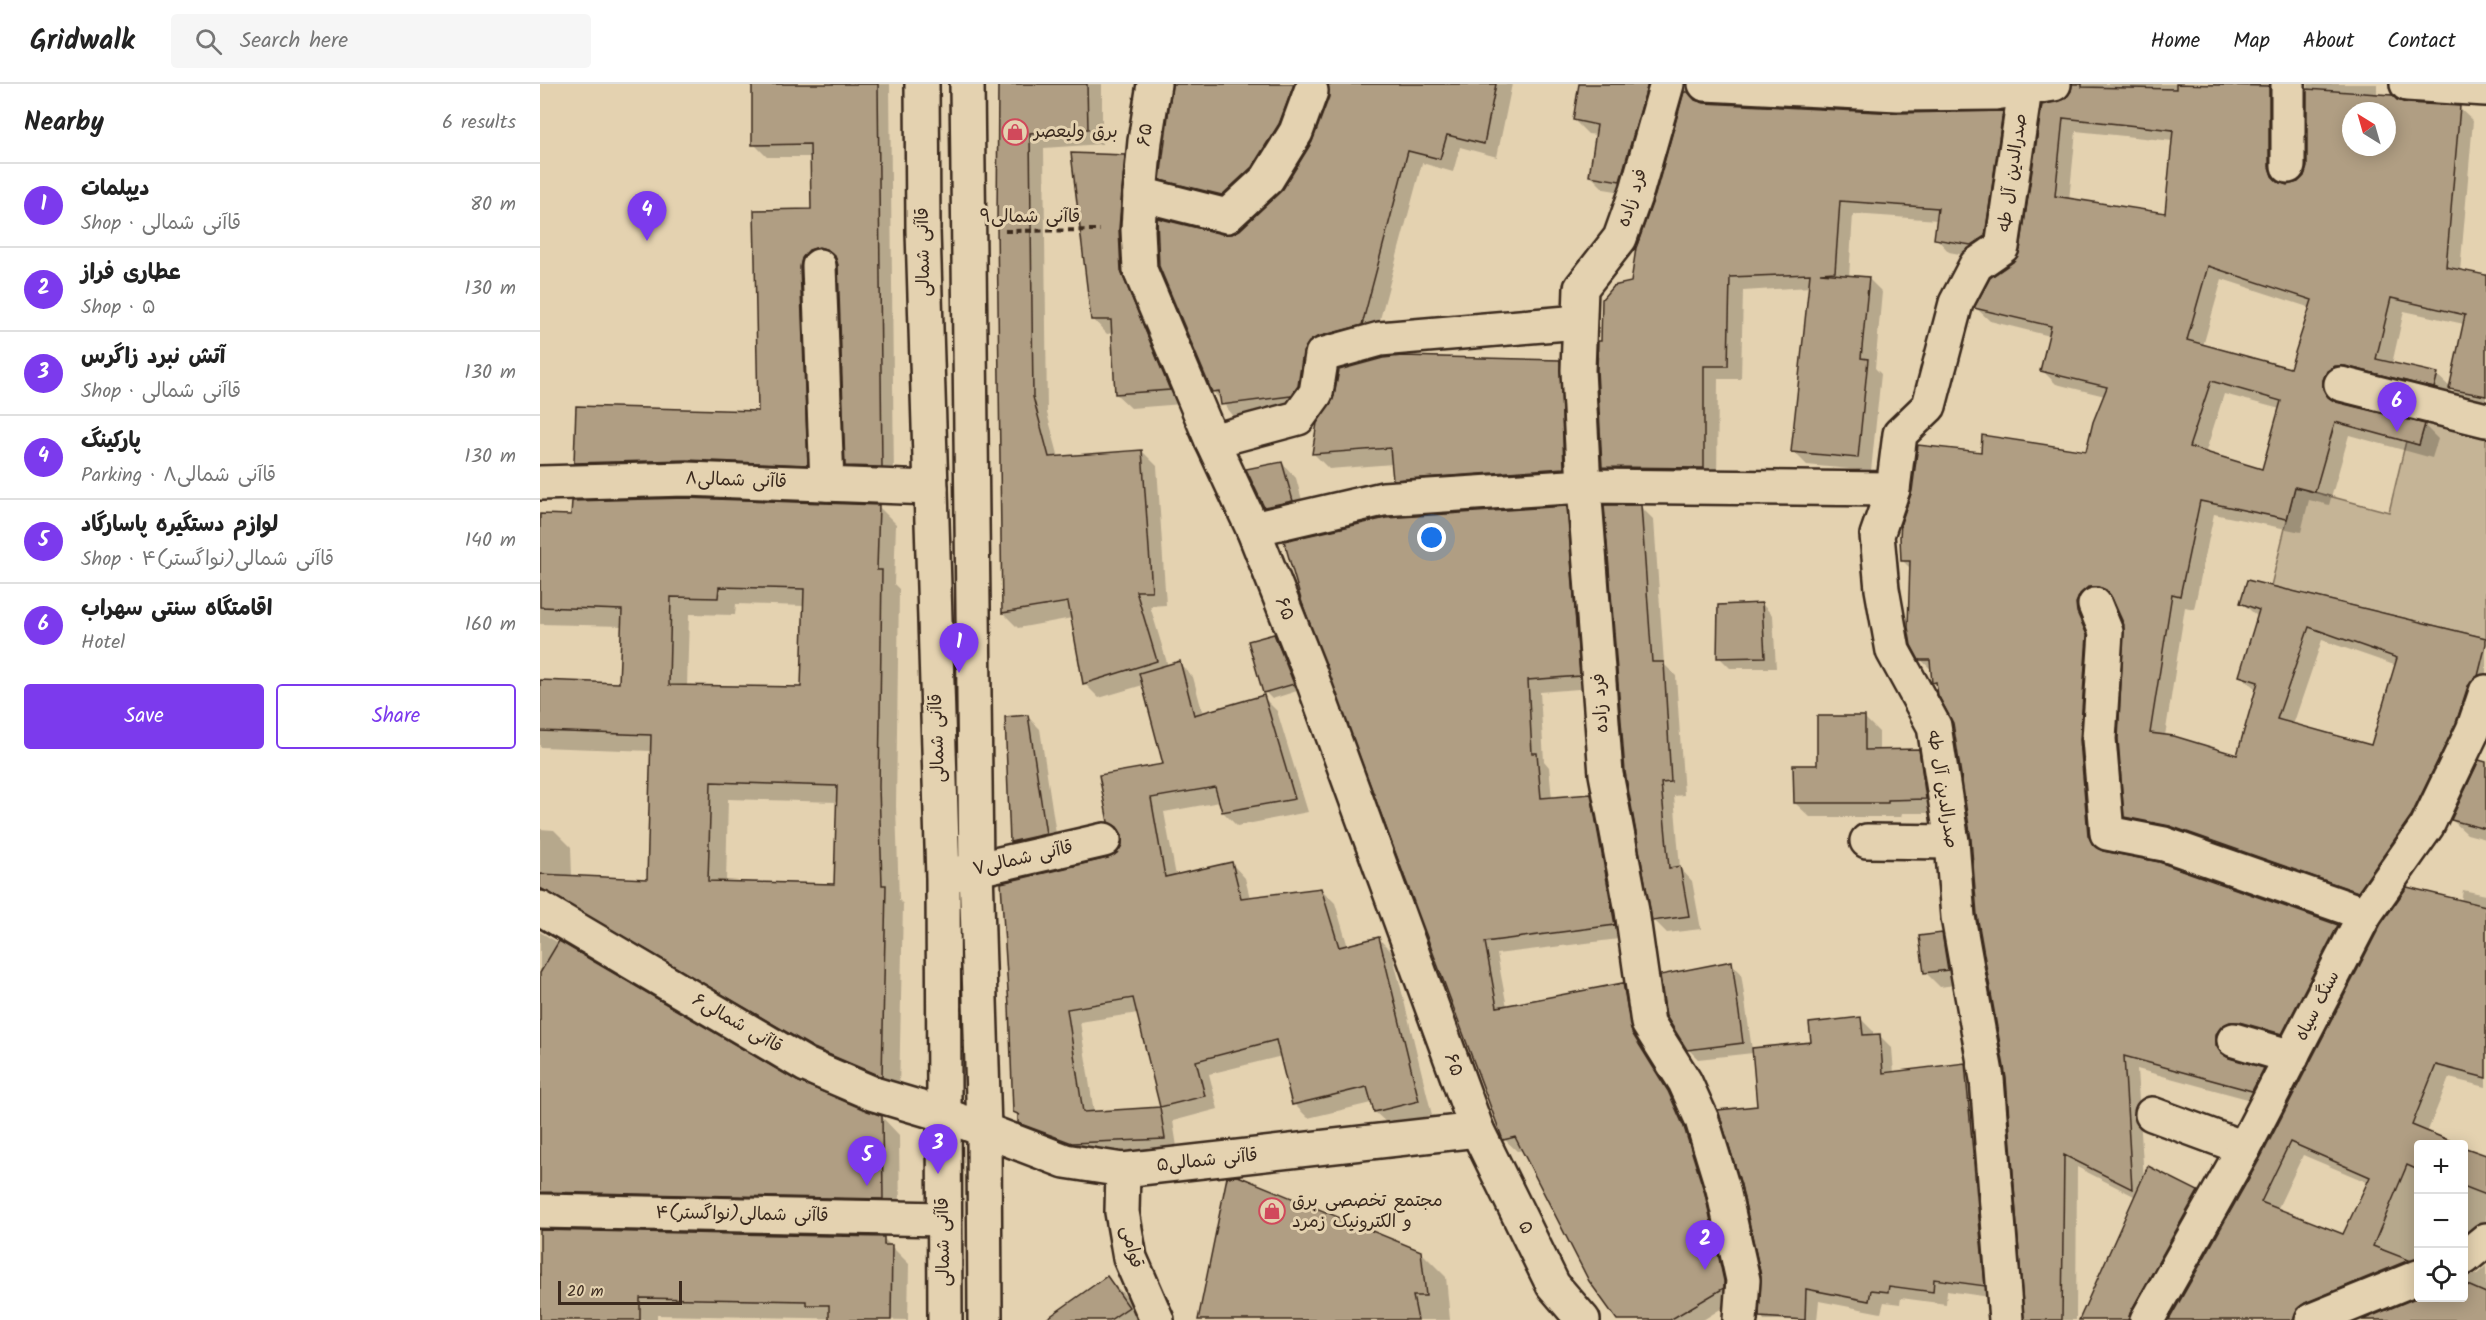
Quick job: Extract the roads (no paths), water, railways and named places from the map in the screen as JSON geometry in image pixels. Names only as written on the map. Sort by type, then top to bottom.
[{"type":"street","name":"قاآنی شمالی","points":[[922,84],[923,231],[943,878],[945,1320]]},
{"type":"street","points":[[967,84],[976,869],[984,1130],[985,1320]]},
{"type":"street","name":"۶۵","points":[[1154,84],[1140,194],[1138,230],[1140,270],[1212,441],[1253,529],[1328,721],[1477,1130]]},
{"type":"street","name":"فرد زاده","points":[[1667,84],[1637,190],[1620,238],[1581,288],[1578,370],[1584,486],[1606,774],[1632,911],[1648,1023],[1685,1082],[1702,1120],[1723,1189],[1743,1280],[1740,1320]]},
{"type":"street","points":[[1705,84],[1898,94],[1995,93],[2040,86]]},
{"type":"street","points":[[2288,84],[2288,166]]},
{"type":"street","points":[[2408,84],[2486,89]]},
{"type":"street","name":"صدرالدین آل طه","points":[[2006,1320],[1987,1079],[1958,917],[1952,842],[1934,726],[1893,651],[1882,589],[1876,535],[1893,489],[1900,434],[1929,406],[1956,303],[1976,265],[2002,247],[2040,86]]},
{"type":"street","points":[[1140,194],[1227,216],[1267,179],[1296,132],[1311,91]]},
{"type":"street","points":[[819,266],[827,484]]},
{"type":"street","points":[[1212,441],[1298,418],[1316,393],[1322,355],[1380,339],[1580,322]]},
{"type":"street","points":[[2341,384],[2486,420]]},
{"type":"street","name":"قاآنی شمالی۸","points":[[540,483],[686,479],[931,488]]},
{"type":"street","points":[[1253,529],[1383,499],[1584,486],[1893,489]]},
{"type":"street","points":[[2095,605],[2106,632],[2099,739],[2107,833],[2164,844],[2365,914]]},
{"type":"street","name":"سنگ سیاه","points":[[2147,1320],[2244,1148],[2365,914],[2427,826],[2473,730],[2486,692]]},
{"type":"street","name":"قاآنی شمالی۷","points":[[943,878],[1104,840]]},
{"type":"street","points":[[1867,841],[1952,842]]},
{"type":"street","name":"قاآنی شمالی۶","points":[[540,908],[806,1065],[874,1094],[945,1115]]},
{"type":"street","points":[[2234,1040],[2292,1057]]},
{"type":"street","points":[[2152,1114],[2244,1148]]},
{"type":"street","name":"قاآنی شمالی۵","points":[[945,1115],[1065,1161],[1123,1170],[1477,1130]]},
{"type":"street","name":"۵","points":[[1477,1130],[1554,1285],[1583,1320]]},
{"type":"street","name":"قوامی","points":[[1123,1170],[1122,1212],[1130,1258],[1157,1320]]},
{"type":"street","name":"۴قاآنی شمالی(نواگستر)","points":[[540,1211],[944,1220]]},
{"type":"street","points":[[2468,1254],[2486,1240]]},
{"type":"street","points":[[2312,1320],[2414,1279]]},
{"type":"place","name":"برق ولیعصر","points":[[1015,132]]},
{"type":"place","name":"پارکینگ","points":[[647,241]]},
{"type":"place","name":"اقامتگاه سنتی سهراب","points":[[2397,432]]},
{"type":"place","name":"دیپلمات","points":[[959,673]]},
{"type":"place","name":"آتش نبرد زاگرس","points":[[938,1174]]},
{"type":"place","name":"لوازم دستگیره پاسارگاد","points":[[867,1186]]},
{"type":"place","name":"مجتمع تخصصی برق و الکترونیک زمرد","points":[[1272,1211]]},
{"type":"place","name":"عطاری فراز","points":[[1705,1270]]}]
